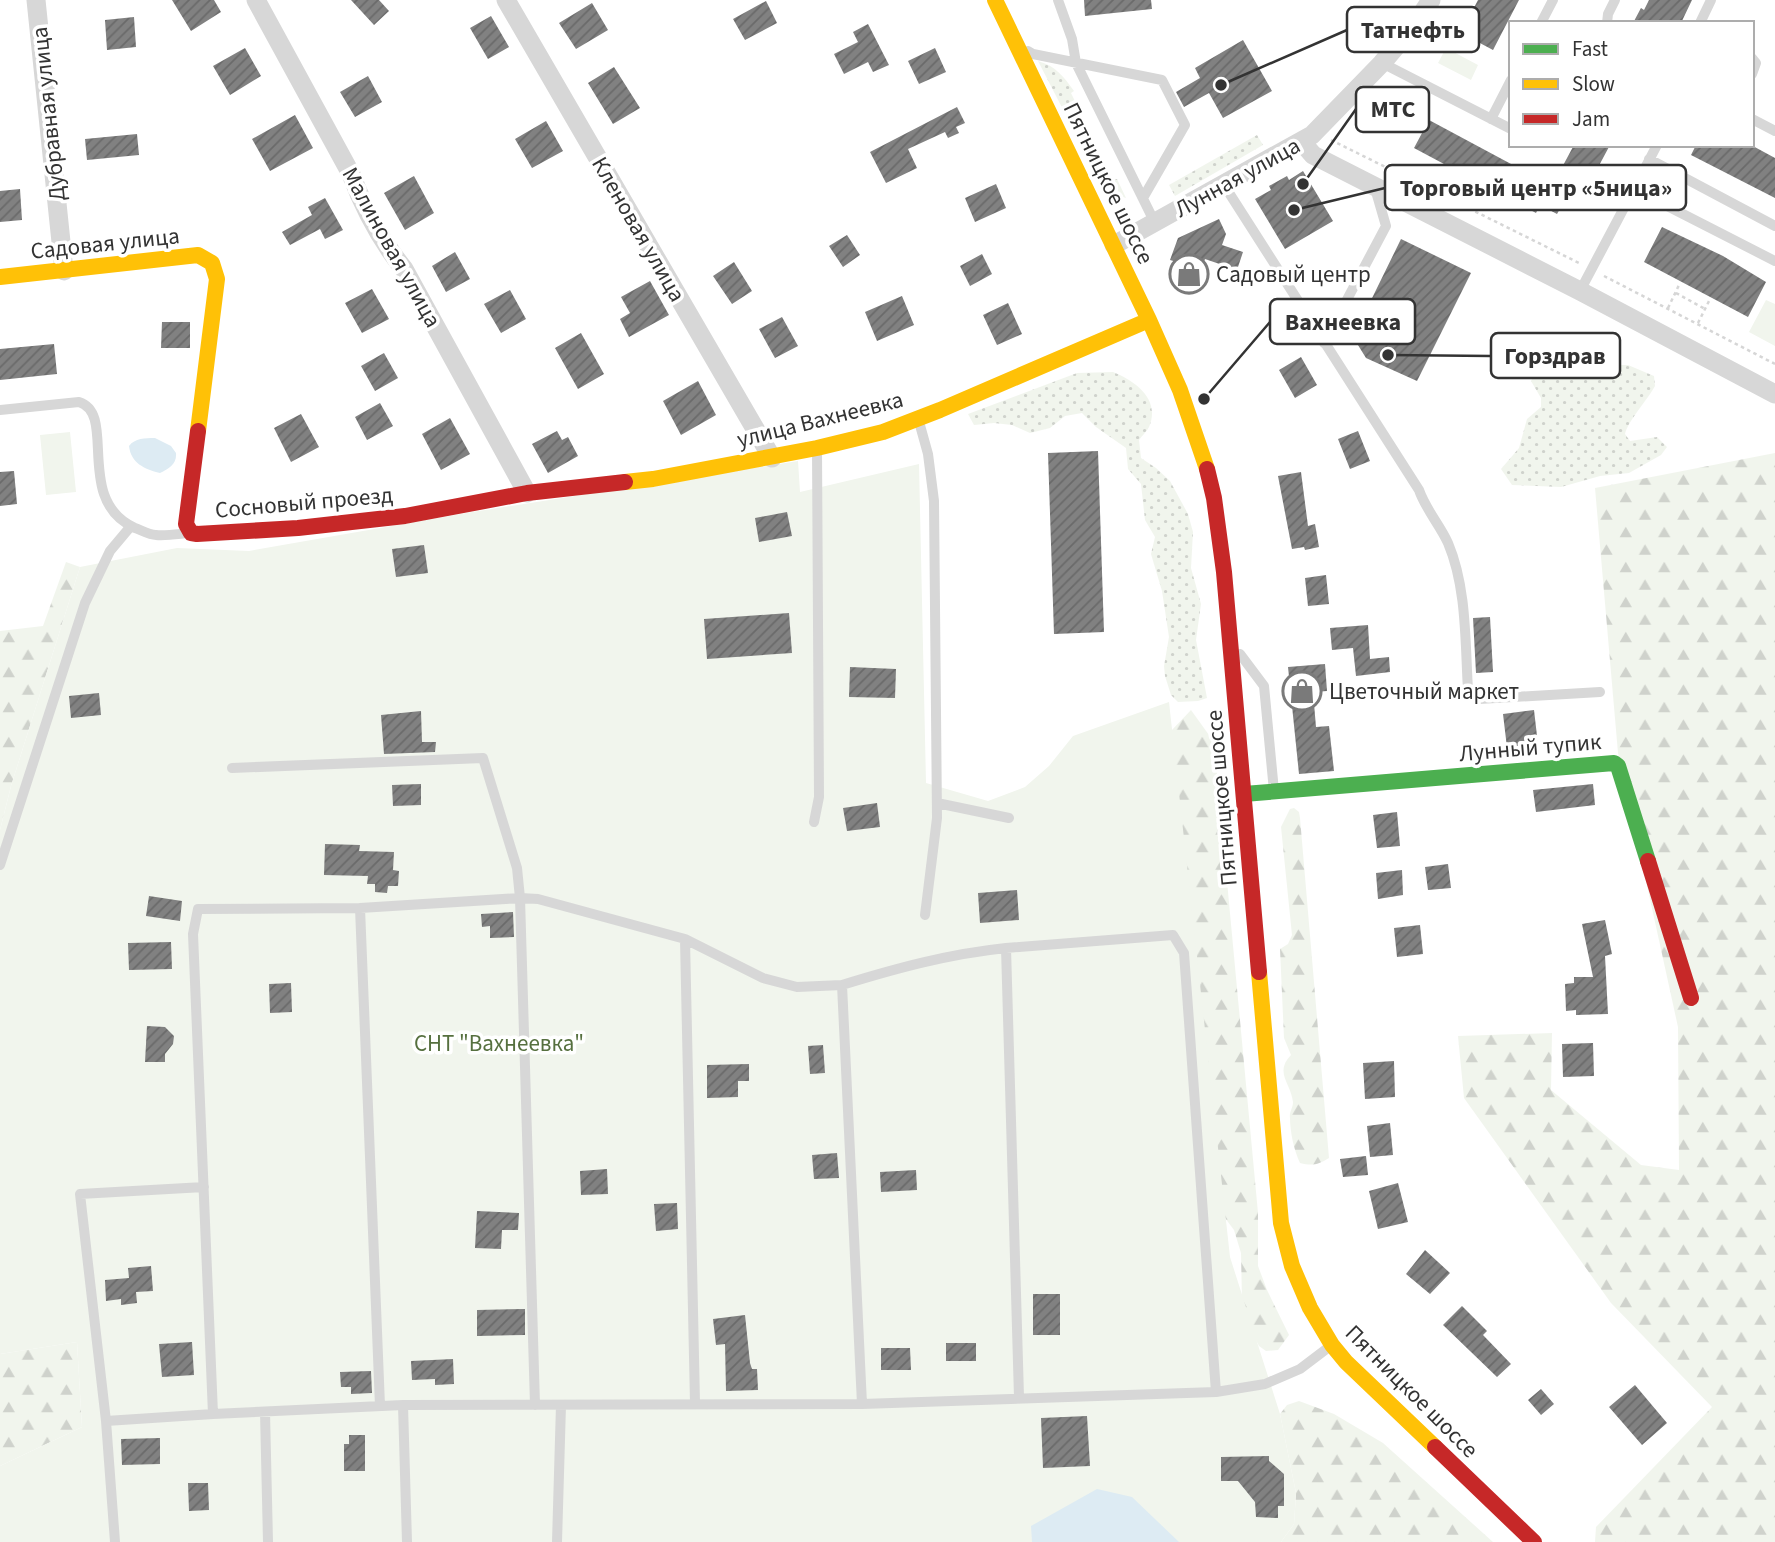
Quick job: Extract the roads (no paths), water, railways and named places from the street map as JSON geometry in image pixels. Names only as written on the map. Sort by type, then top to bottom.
[{"type":"street","name":"Дубравная улица","points":[[36,0],[64,271]]},
{"type":"street","name":"Малиновая улица","points":[[256,0],[351,174],[357,191],[394,257],[404,269],[527,494]]},
{"type":"street","name":"Кленовая улица","points":[[506,0],[772,458]]},
{"type":"street","name":"Пятницкое шоссе","points":[[995,0],[1114,245],[1180,390],[1204,456],[1214,498],[1230,641],[1281,1223],[1292,1266],[1310,1308],[1332,1345],[1364,1380],[1534,1542]]},
{"type":"street","name":"Лунная улица","points":[[1114,245],[1302,142],[1382,63],[1415,24],[1431,0]]},
{"type":"street","points":[[1302,142],[1313,155],[1775,394]]},
{"type":"street","name":"Садовая улица","points":[[0,277],[198,255],[212,263]]},
{"type":"street","name":"Сосновый проезд","points":[[212,263],[217,279],[186,524],[191,533],[298,528],[378,519],[527,494]]},
{"type":"street","name":"улица Вахнеевка","points":[[527,494],[653,479],[772,458],[883,432],[1149,320]]},
{"type":"street","name":"Лунный тупик","points":[[1244,794],[1614,763],[1618,766],[1691,998]]},
{"type":"lane","points":[[1058,0],[1072,39],[1076,63],[1156,223]]},
{"type":"lane","points":[[1542,21],[1553,0]]},
{"type":"lane","points":[[1607,21],[1615,0]]},
{"type":"lane","points":[[1701,21],[1711,0]]},
{"type":"lane","points":[[1018,45],[1034,54],[1162,80],[1185,125],[1143,198]]},
{"type":"lane","points":[[1382,63],[1509,128]]},
{"type":"lane","points":[[1491,119],[1509,84]]},
{"type":"lane","points":[[1754,120],[1775,131]]},
{"type":"lane","points":[[1580,291],[1656,147]]},
{"type":"lane","points":[[1650,159],[1775,226]]},
{"type":"lane","points":[[1224,185],[1419,491],[1447,543],[1457,578],[1464,622],[1468,690],[1479,699],[1600,692]]},
{"type":"lane","points":[[1324,343],[1386,226],[1375,188]]},
{"type":"lane","points":[[1634,189],[1775,261]]},
{"type":"lane","points":[[0,410],[79,402],[87,405],[95,416],[102,487],[107,504],[115,515],[131,526],[154,535],[191,533]]},
{"type":"lane","points":[[918,418],[928,454],[934,501],[937,803],[925,915]]},
{"type":"lane","points":[[814,822],[819,797],[817,448]]},
{"type":"lane","points":[[0,865],[85,603],[110,551],[131,526]]},
{"type":"lane","points":[[1230,641],[1264,686],[1274,792]]},
{"type":"lane","points":[[232,768],[483,758],[517,868],[520,898],[535,1405]]},
{"type":"lane","points":[[937,803],[1009,818]]},
{"type":"lane","points":[[213,1414],[192,934],[198,909],[359,908],[520,898],[538,899],[685,939],[763,978],[797,987],[842,985],[908,965],[961,953],[1173,935],[1184,953],[1216,1392]]},
{"type":"lane","points":[[359,908],[380,1406]]},
{"type":"lane","points":[[685,939],[695,1403]]},
{"type":"lane","points":[[1006,948],[1019,1397]]},
{"type":"lane","points":[[842,985],[862,1404]]},
{"type":"lane","points":[[115,1542],[106,1421],[80,1194],[204,1186]]},
{"type":"lane","points":[[106,1421],[403,1405],[862,1404],[1216,1392],[1265,1384],[1300,1369],[1332,1345]]},
{"type":"lane","points":[[403,1405],[407,1542]]},
{"type":"lane","points":[[557,1542],[561,1405]]},
{"type":"lane","points":[[265,1412],[268,1542]]},
{"type":"place","name":"Татнефть","points":[[1221,85]]},
{"type":"place","name":"МТС","points":[[1303,184]]},
{"type":"place","name":"Торговый центр «5ница»","points":[[1294,210]]},
{"type":"place","name":"Садовый центр","points":[[1189,274]]},
{"type":"place","name":"Горздрав","points":[[1388,355]]},
{"type":"place","name":"Вахнеевка","points":[[1204,399]]},
{"type":"place","name":"Цветочный маркет","points":[[1302,691]]},
{"type":"park label","name":"СНТ \"Вахнеевка\"","points":[[499,1043]]}]
